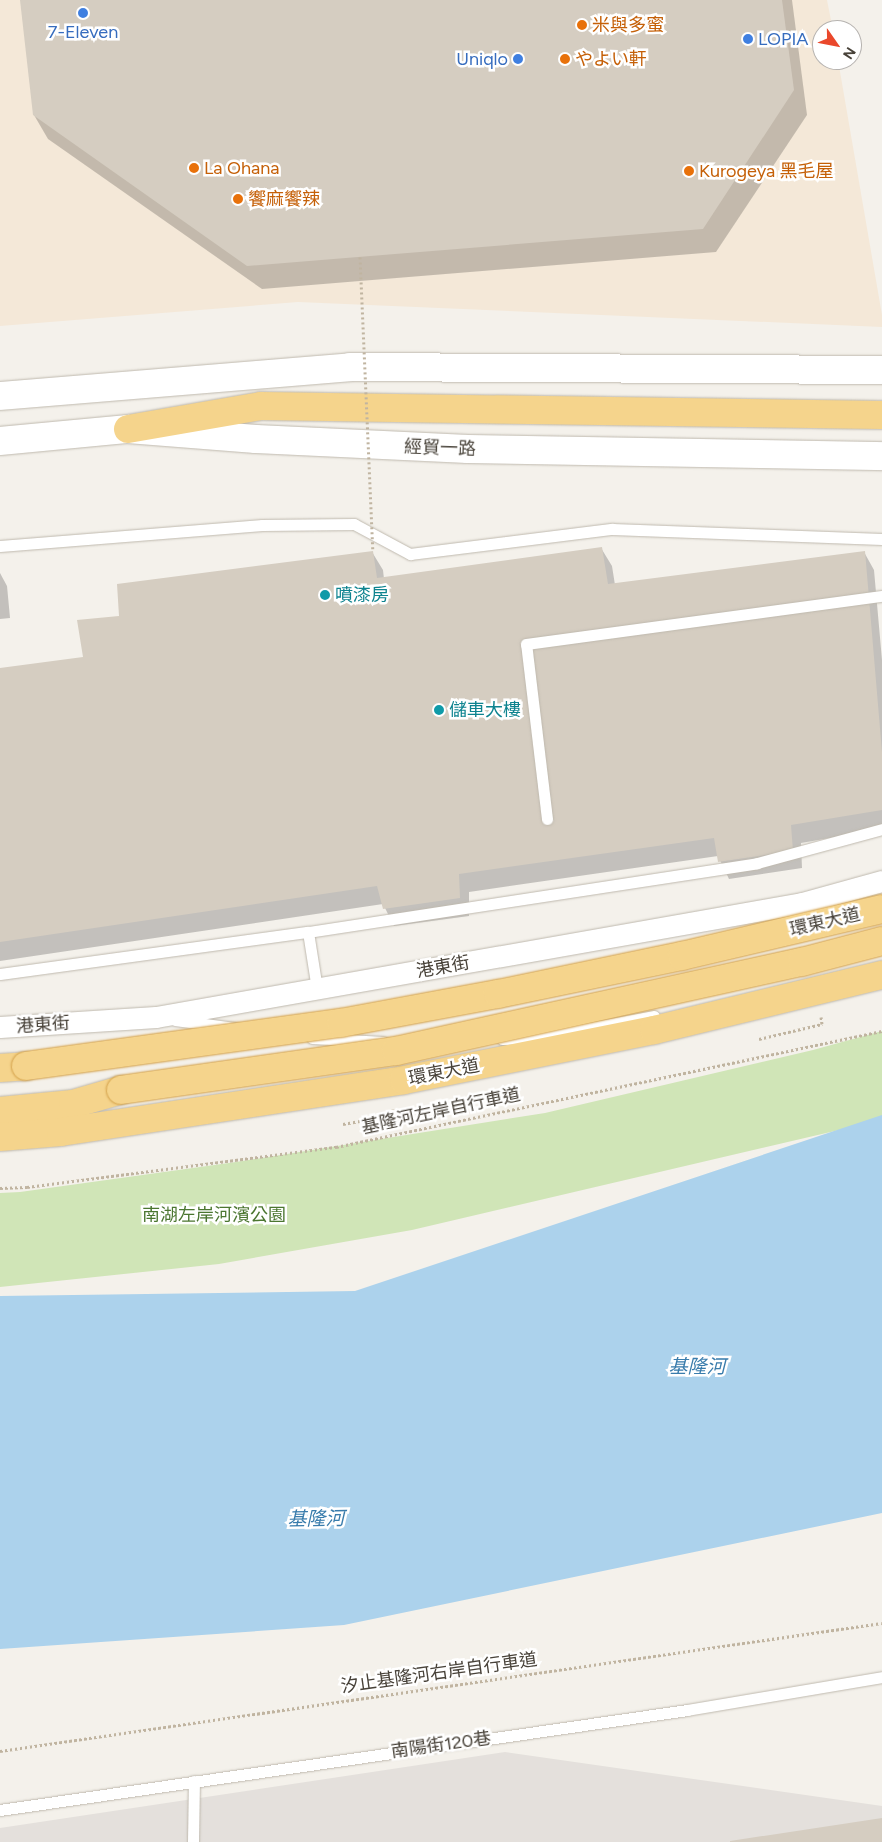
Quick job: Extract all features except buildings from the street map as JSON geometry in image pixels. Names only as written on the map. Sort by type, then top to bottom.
[{"type":"highway","points":[[128,429],[261,406],[882,415]]},
{"type":"highway","name":"環東大道","points":[[0,1068],[341,1023],[498,994],[682,956],[882,909]]},
{"type":"highway","points":[[0,1111],[73,1104],[121,1090],[396,1051],[802,962],[882,941]]},
{"type":"highway","name":"環東大道","points":[[0,1137],[61,1132],[404,1080],[654,1030],[882,975]]},
{"type":"highway","points":[[0,1095],[75,1089],[121,1090]]},
{"type":"street","points":[[0,396],[350,367],[882,370]]},
{"type":"street","name":"經貿一路","points":[[0,441],[128,429],[256,439],[468,449],[882,456]]},
{"type":"street","name":"港東街","points":[[0,1027],[156,1018],[802,904],[882,881]]},
{"type":"lane","points":[[0,546],[262,525],[344,524],[354,524],[410,554],[612,529],[882,539]]},
{"type":"lane","points":[[548,819],[526,644],[882,596]]},
{"type":"lane","points":[[0,974],[308,932],[758,863],[882,829]]},
{"type":"lane","points":[[308,932],[317,989]]},
{"type":"lane","points":[[680,1011],[836,980],[882,965]]},
{"type":"lane","points":[[156,1018],[316,1038],[408,1043],[536,1038],[661,1015]]},
{"type":"lane","name":"南陽街120巷","points":[[0,1810],[678,1711],[882,1677]]},
{"type":"lane","points":[[193,1842],[194,1781]]},
{"type":"path","points":[[360,257],[373,551]]},
{"type":"path","name":"基隆河左岸自行車道","points":[[0,1188],[27,1187],[336,1147],[882,1031]]},
{"type":"path","name":"汐止基隆河右岸自行車道","points":[[0,1751],[882,1623]]},
{"type":"shaded area","points":[[0,0],[827,0],[831,20],[812,20],[812,70],[840,70],[882,315],[882,327],[298,302],[0,326]]},
{"type":"shaded area","points":[[505,1752],[882,1806],[882,1842],[0,1842],[0,1828]]},
{"type":"green space","name":"南湖左岸河濱公園","points":[[882,1031],[882,1120],[412,1230],[219,1264],[0,1287],[0,1193],[20,1192],[236,1162],[545,1113],[813,1050]]},
{"type":"water","name":"基隆河","points":[[882,1115],[882,1513],[344,1625],[0,1649],[0,1296],[355,1291]]},
{"type":"place","name":"7-Eleven","points":[[83,13]]},
{"type":"place","name":"米與多蜜","points":[[582,25]]},
{"type":"place","name":"LOPIA","points":[[748,39]]},
{"type":"place","name":"Uniqlo","points":[[518,59]]},
{"type":"place","name":"やよい軒","points":[[565,59]]},
{"type":"place","name":"La Ohana","points":[[194,168]]},
{"type":"place","name":"Kurogeya 黑毛屋","points":[[689,171]]},
{"type":"place","name":"饗麻饗辣","points":[[238,199]]},
{"type":"place","name":"噴漆房","points":[[325,595]]},
{"type":"place","name":"儲車大樓","points":[[439,710]]}]
